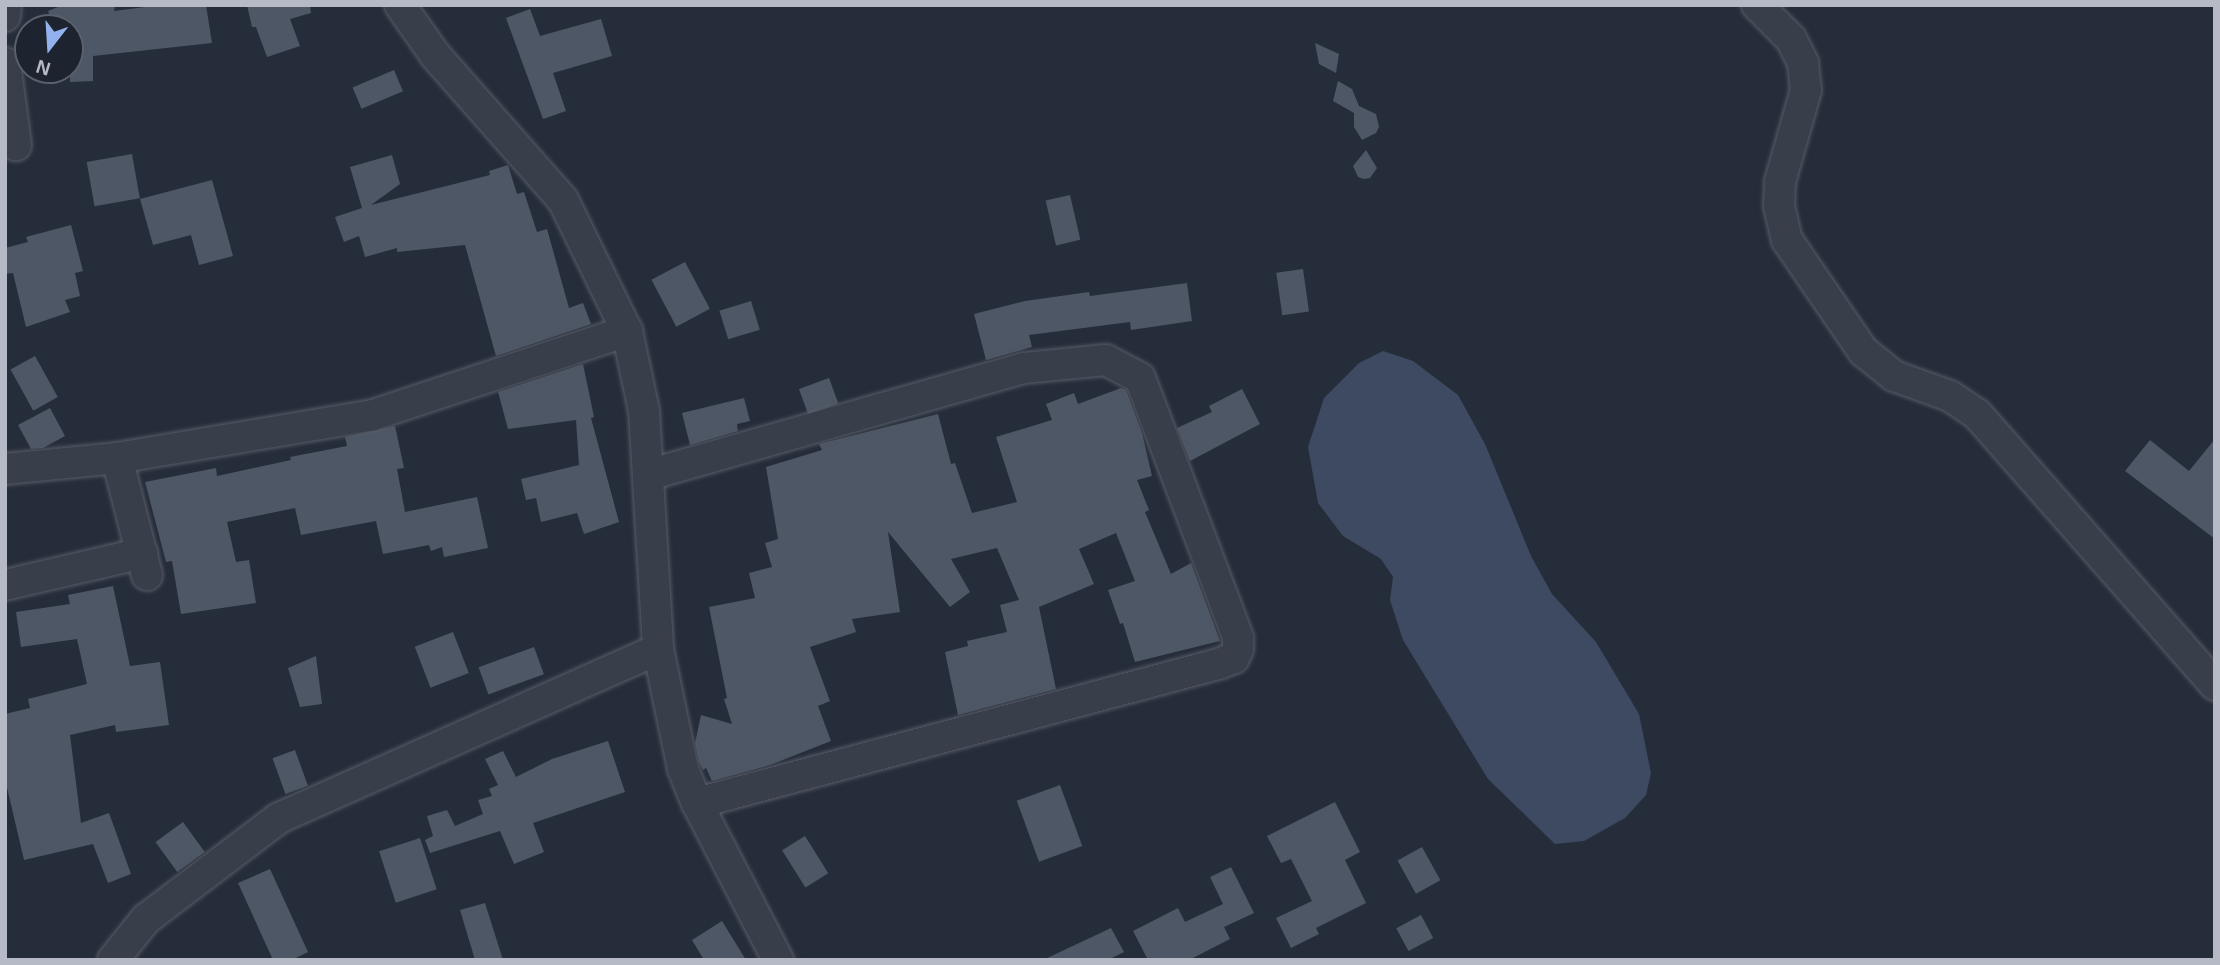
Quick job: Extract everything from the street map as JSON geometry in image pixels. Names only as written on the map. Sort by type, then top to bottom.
[{"type":"street","points":[[5,16],[6,5]]},
{"type":"street","points":[[400,5],[435,55],[563,200],[628,331],[644,411],[658,649],[683,769],[697,803],[778,960]]},
{"type":"street","points":[[1757,5],[1791,39],[1803,62],[1806,90],[1780,182],[1779,206],[1787,240],[1863,351],[1894,376],[1950,396],[1977,414],[2215,685]]},
{"type":"street","points":[[5,64],[16,145]]},
{"type":"street","points":[[5,469],[117,458],[373,415],[628,331]]},
{"type":"street","points":[[649,475],[1024,368],[1106,360],[1140,378],[1238,638],[1234,659],[1218,664],[697,803]]},
{"type":"street","points":[[5,585],[144,564],[117,458]]},
{"type":"street","points":[[113,960],[146,919],[279,818],[658,649]]},
{"type":"water","points":[[1383,351],[1413,361],[1458,395],[1485,444],[1531,556],[1552,594],[1596,642],[1639,714],[1651,773],[1646,795],[1625,818],[1584,841],[1555,844],[1488,779],[1403,640],[1390,600],[1393,577],[1381,559],[1343,536],[1318,503],[1308,447],[1324,398],[1359,363]]},
{"type":"building","points":[[63,5],[115,5],[114,11],[160,5],[206,5],[212,43],[93,56],[93,81],[84,81],[84,14],[49,14],[48,11]]},
{"type":"building","points":[[247,5],[310,5],[311,13],[290,19],[300,46],[267,57],[256,27],[252,27]]},
{"type":"building","points":[[530,9],[540,36],[601,19],[612,56],[553,73],[566,111],[543,119],[506,18]]},
{"type":"building","points":[[1315,43],[1339,54],[1336,73],[1319,64]]},
{"type":"building","points":[[394,70],[403,91],[362,109],[353,88]]},
{"type":"building","points":[[1338,81],[1352,89],[1359,106],[1376,114],[1379,127],[1376,133],[1362,140],[1354,127],[1354,113],[1333,101]]},
{"type":"building","points":[[1366,150],[1377,168],[1370,178],[1364,179],[1358,177],[1353,166]]},
{"type":"building","points":[[132,154],[140,198],[95,206],[87,162]]},
{"type":"building","points":[[392,155],[400,184],[371,205],[490,175],[489,171],[508,165],[517,194],[524,192],[537,232],[547,229],[569,308],[583,303],[591,324],[496,356],[465,245],[397,252],[397,248],[365,257],[359,236],[344,242],[335,217],[362,208],[350,167]]},
{"type":"building","points":[[212,180],[233,256],[199,265],[191,235],[153,245],[140,199]]},
{"type":"building","points":[[1070,195],[1080,240],[1056,245],[1046,201]]},
{"type":"building","points":[[71,225],[83,271],[75,273],[80,296],[65,300],[70,312],[26,327],[13,273],[5,274],[5,248],[28,242],[26,237]]},
{"type":"building","points":[[685,262],[710,309],[676,327],[651,280]]},
{"type":"building","points":[[1303,269],[1309,312],[1282,315],[1276,273]]},
{"type":"building","points":[[1187,283],[1192,321],[1131,330],[1130,322],[1029,335],[1032,347],[986,360],[974,314],[1025,301],[1089,292],[1090,296]]},
{"type":"building","points":[[751,301],[760,330],[728,339],[719,311]]},
{"type":"building","points":[[35,356],[58,397],[33,411],[11,370]]},
{"type":"building","points":[[583,364],[594,417],[591,418],[619,522],[584,534],[577,513],[541,522],[536,498],[526,500],[521,479],[579,465],[576,420],[508,429],[498,392]]},
{"type":"building","points":[[829,378],[838,403],[808,414],[799,389]]},
{"type":"building","points":[[1121,388],[1126,390],[1142,433],[1152,476],[1137,480],[1149,510],[1145,512],[1171,574],[1191,563],[1220,641],[1135,662],[1123,623],[1120,624],[1108,590],[1135,581],[1116,533],[1079,549],[1094,584],[1039,607],[1056,689],[958,715],[945,652],[968,646],[967,641],[1007,632],[1000,605],[1019,600],[997,548],[951,559],[970,592],[950,607],[888,532],[900,612],[852,619],[856,632],[810,647],[830,701],[818,706],[831,741],[770,765],[712,781],[706,768],[703,770],[699,762],[695,743],[701,715],[732,724],[724,699],[727,698],[709,607],[755,598],[749,573],[772,567],[765,543],[778,539],[766,467],[822,450],[819,444],[938,414],[951,464],[955,463],[972,513],[1017,502],[996,437],[1052,420],[1046,404],[1074,393],[1078,404]]},
{"type":"building","points":[[1242,389],[1260,424],[1190,461],[1177,428],[1212,412],[1209,406]]},
{"type":"building","points":[[744,398],[750,421],[737,424],[738,431],[690,445],[682,413]]},
{"type":"building","points":[[50,408],[65,436],[43,448],[31,449],[18,425]]},
{"type":"building","points":[[395,426],[404,468],[397,469],[405,512],[477,497],[488,548],[444,557],[442,547],[431,551],[429,545],[383,554],[376,521],[301,535],[295,508],[227,522],[236,562],[249,560],[256,603],[181,614],[172,561],[166,562],[145,482],[216,468],[217,476],[291,460],[290,457],[347,446],[345,437]]},
{"type":"building","points":[[2215,439],[2215,539],[2125,471],[2150,440],[2189,471]]},
{"type":"building","points":[[113,586],[130,666],[160,662],[169,725],[116,732],[115,725],[70,735],[81,823],[109,813],[131,874],[108,883],[93,844],[24,860],[5,779],[5,714],[30,708],[28,699],[87,684],[77,639],[21,647],[16,612],[70,604],[68,595]]},
{"type":"building","points":[[453,632],[469,673],[430,688],[415,647]]},
{"type":"building","points":[[534,647],[544,674],[488,694],[479,667]]},
{"type":"building","points":[[316,656],[322,704],[300,707],[288,668]]},
{"type":"building","points":[[608,741],[625,792],[533,823],[544,852],[514,864],[500,831],[430,853],[425,840],[433,836],[427,816],[447,810],[455,826],[483,814],[478,800],[492,796],[489,789],[498,785],[485,759],[503,751],[516,777],[552,759]]},
{"type":"building","points":[[295,750],[308,786],[285,794],[272,758]]},
{"type":"building","points":[[1060,785],[1082,846],[1039,862],[1017,801]]},
{"type":"building","points":[[1335,802],[1360,852],[1345,860],[1366,903],[1316,928],[1319,934],[1291,948],[1276,918],[1312,901],[1291,859],[1281,863],[1267,836]]},
{"type":"building","points":[[183,822],[205,852],[177,872],[155,842]]},
{"type":"building","points":[[805,836],[828,873],[805,888],[782,850]]},
{"type":"building","points":[[420,838],[437,889],[396,903],[379,851]]},
{"type":"building","points":[[1422,847],[1440,880],[1416,894],[1398,861]]},
{"type":"building","points":[[1231,867],[1254,913],[1224,927],[1230,939],[1189,960],[1148,960],[1133,931],[1178,908],[1185,922],[1223,904],[1210,877]]},
{"type":"building","points":[[270,869],[308,952],[292,960],[273,960],[238,883]]},
{"type":"building","points":[[485,903],[503,960],[475,960],[460,910]]},
{"type":"building","points":[[1421,915],[1433,938],[1408,951],[1396,928]]},
{"type":"building","points":[[722,921],[746,960],[704,960],[692,940]]},
{"type":"building","points":[[1111,928],[1124,952],[1108,960],[1043,960]]}]
